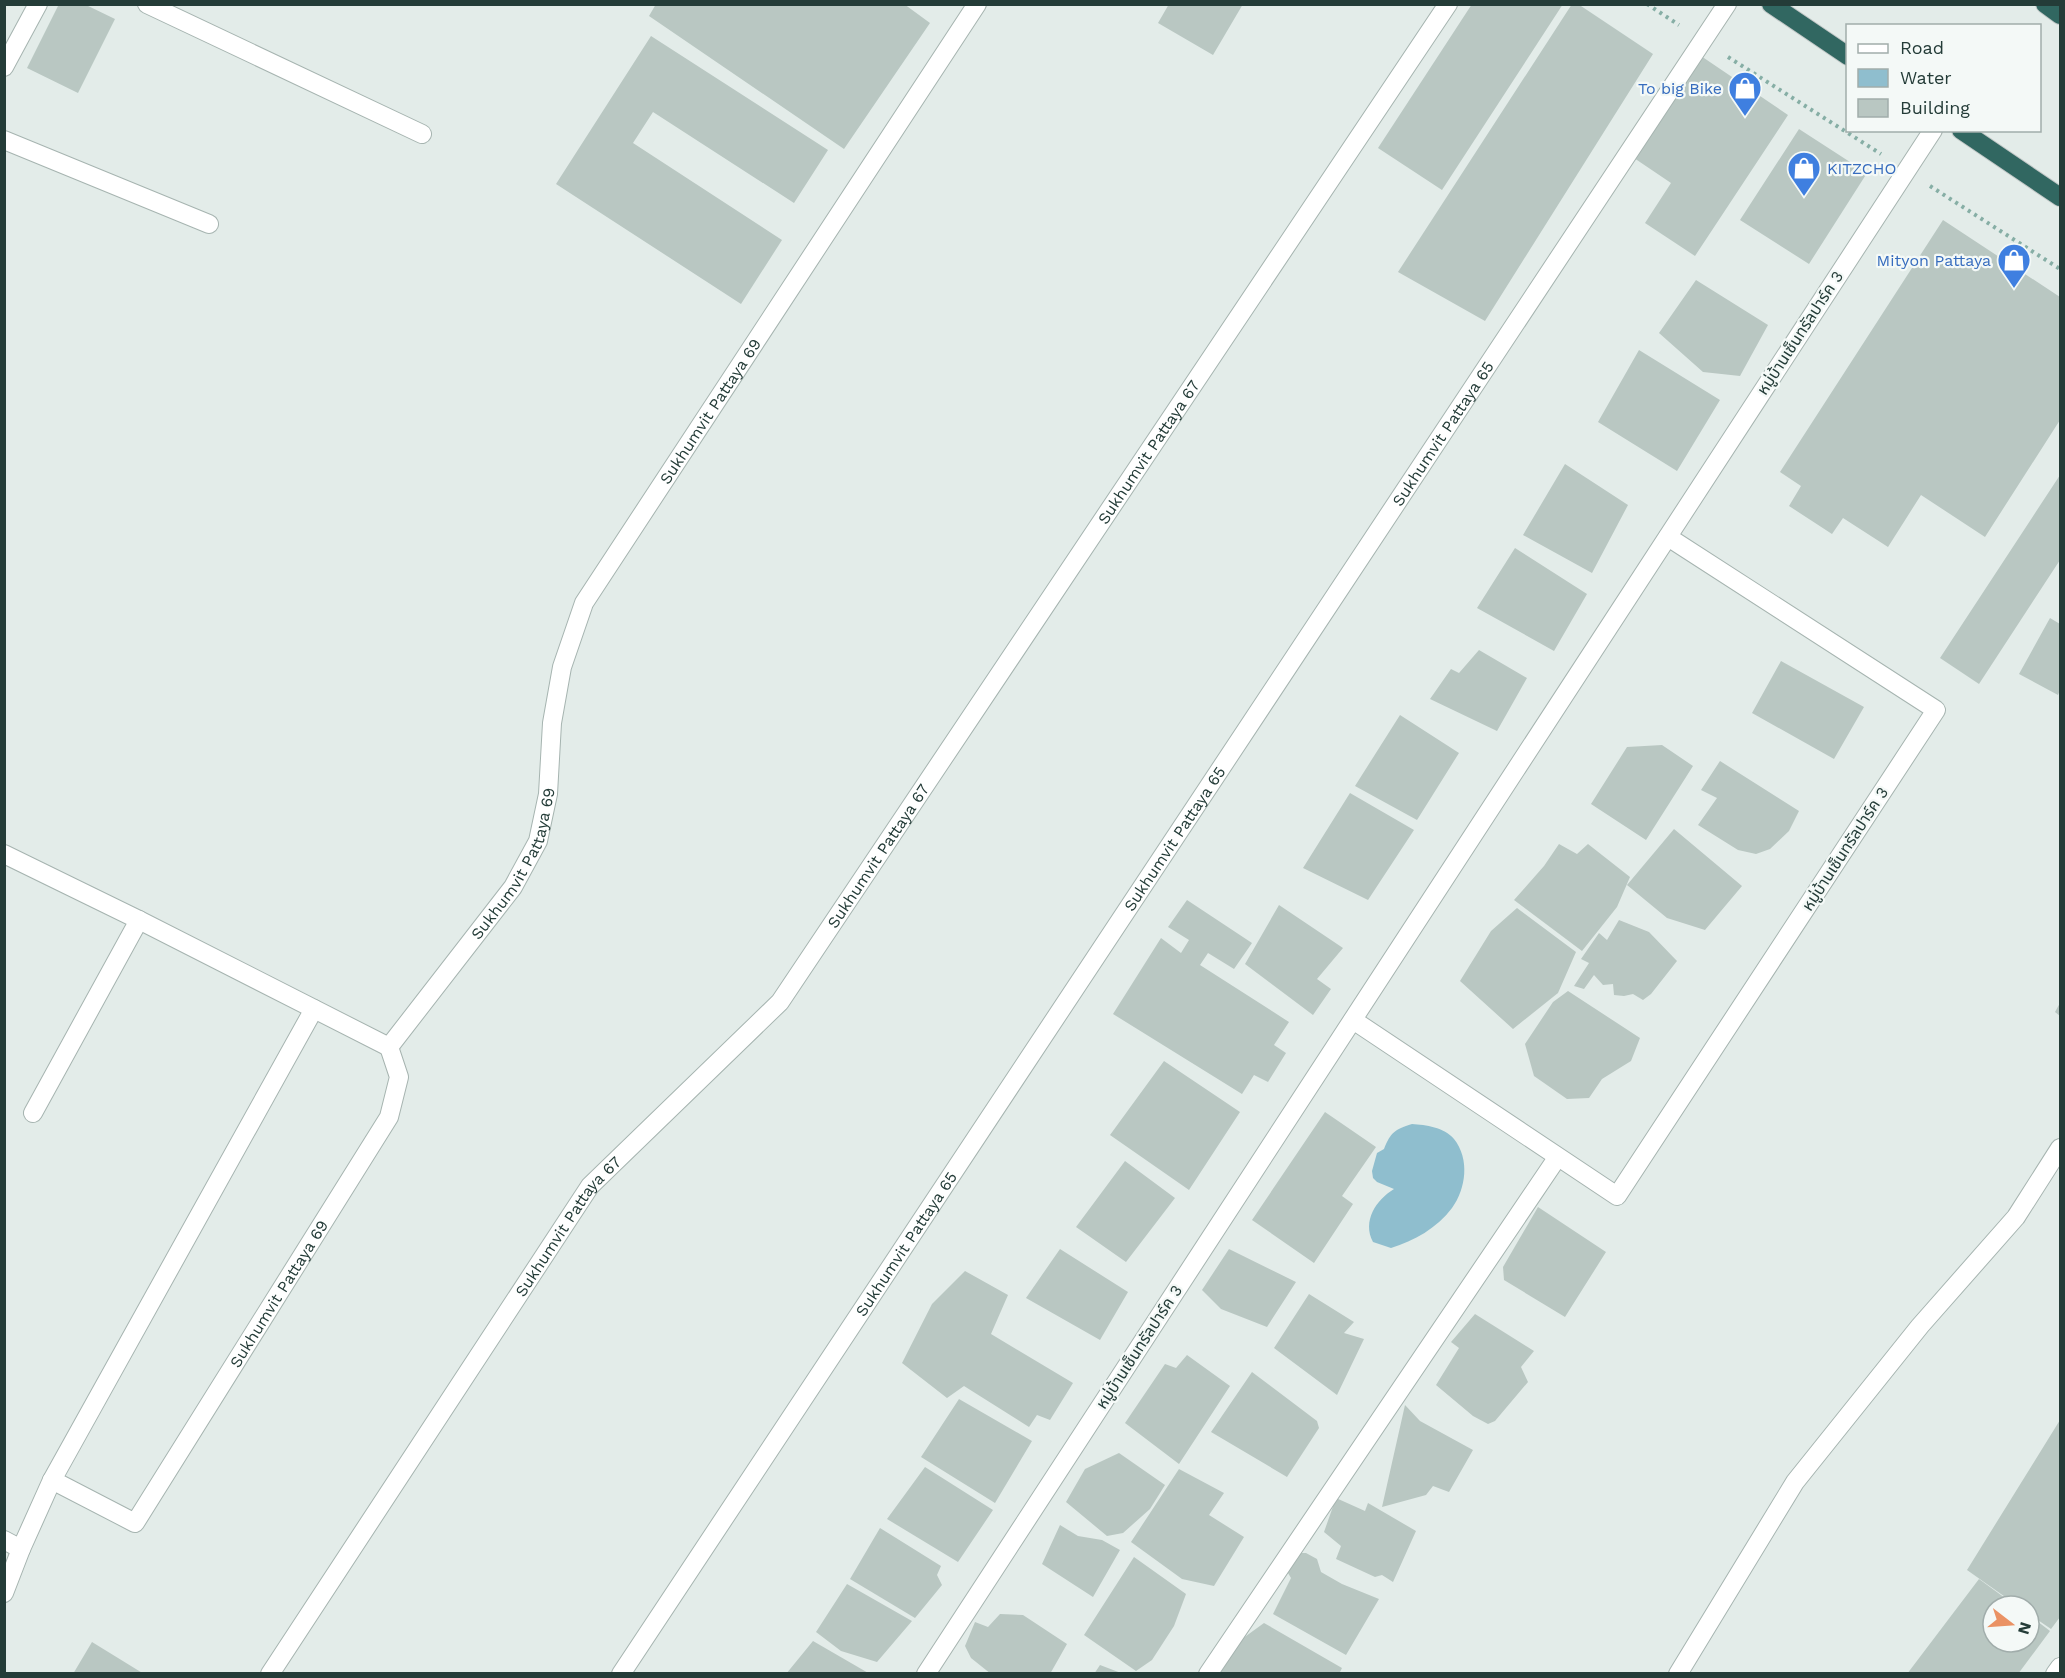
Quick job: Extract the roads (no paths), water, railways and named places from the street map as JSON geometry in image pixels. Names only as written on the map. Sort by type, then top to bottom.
[{"type":"highway","points":[[1771,4],[1846,55]]},
{"type":"highway","points":[[2045,4],[2061,15]]},
{"type":"highway","points":[[1963,132],[2061,197]]},
{"type":"street","points":[[4,67],[38,4]]},
{"type":"street","points":[[147,4],[422,134]]},
{"type":"street","name":"Sukhumvit Pattaya 69","points":[[52,1480],[135,1523],[389,1117],[399,1077],[389,1047],[513,887],[538,841],[548,794],[552,723],[562,667],[584,603],[977,4]]},
{"type":"street","name":"Sukhumvit Pattaya 67","points":[[270,1674],[590,1186],[780,1002],[1448,4]]},
{"type":"street","name":"Sukhumvit Pattaya 65","points":[[621,1674],[1728,4]]},
{"type":"street","name":"หมู่บ้านเซ็นทรัลปาร์ค 3","points":[[926,1674],[1932,132]]},
{"type":"street","points":[[4,140],[209,224]]},
{"type":"street","name":"หมู่บ้านเซ็นทรัลปาร์ค 3","points":[[1353,1020],[1617,1196],[1936,710],[1668,537]]},
{"type":"street","points":[[4,854],[140,920],[389,1047]]},
{"type":"street","points":[[33,1113],[140,920]]},
{"type":"street","points":[[4,1593],[52,1480],[314,1010]]},
{"type":"street","points":[[1678,1674],[1795,1482],[1920,1326],[2016,1217],[2061,1149]]},
{"type":"street","points":[[1208,1674],[1557,1158]]},
{"type":"street","points":[[4,1540],[21,1549]]},
{"type":"street","points":[[2055,1674],[2061,1667]]},
{"type":"water","points":[[1412,1124],[1440,1129],[1454,1139],[1464,1165],[1463,1183],[1457,1200],[1439,1222],[1416,1238],[1391,1248],[1373,1242],[1369,1226],[1377,1205],[1394,1189],[1377,1182],[1373,1178],[1372,1171],[1377,1153],[1384,1149],[1391,1135]]},
{"type":"place","name":"To big Bike","points":[[1745,117]]},
{"type":"place","name":"KITZCHO","points":[[1804,197]]},
{"type":"place","name":"Mityon Pattaya","points":[[2014,289]]}]
